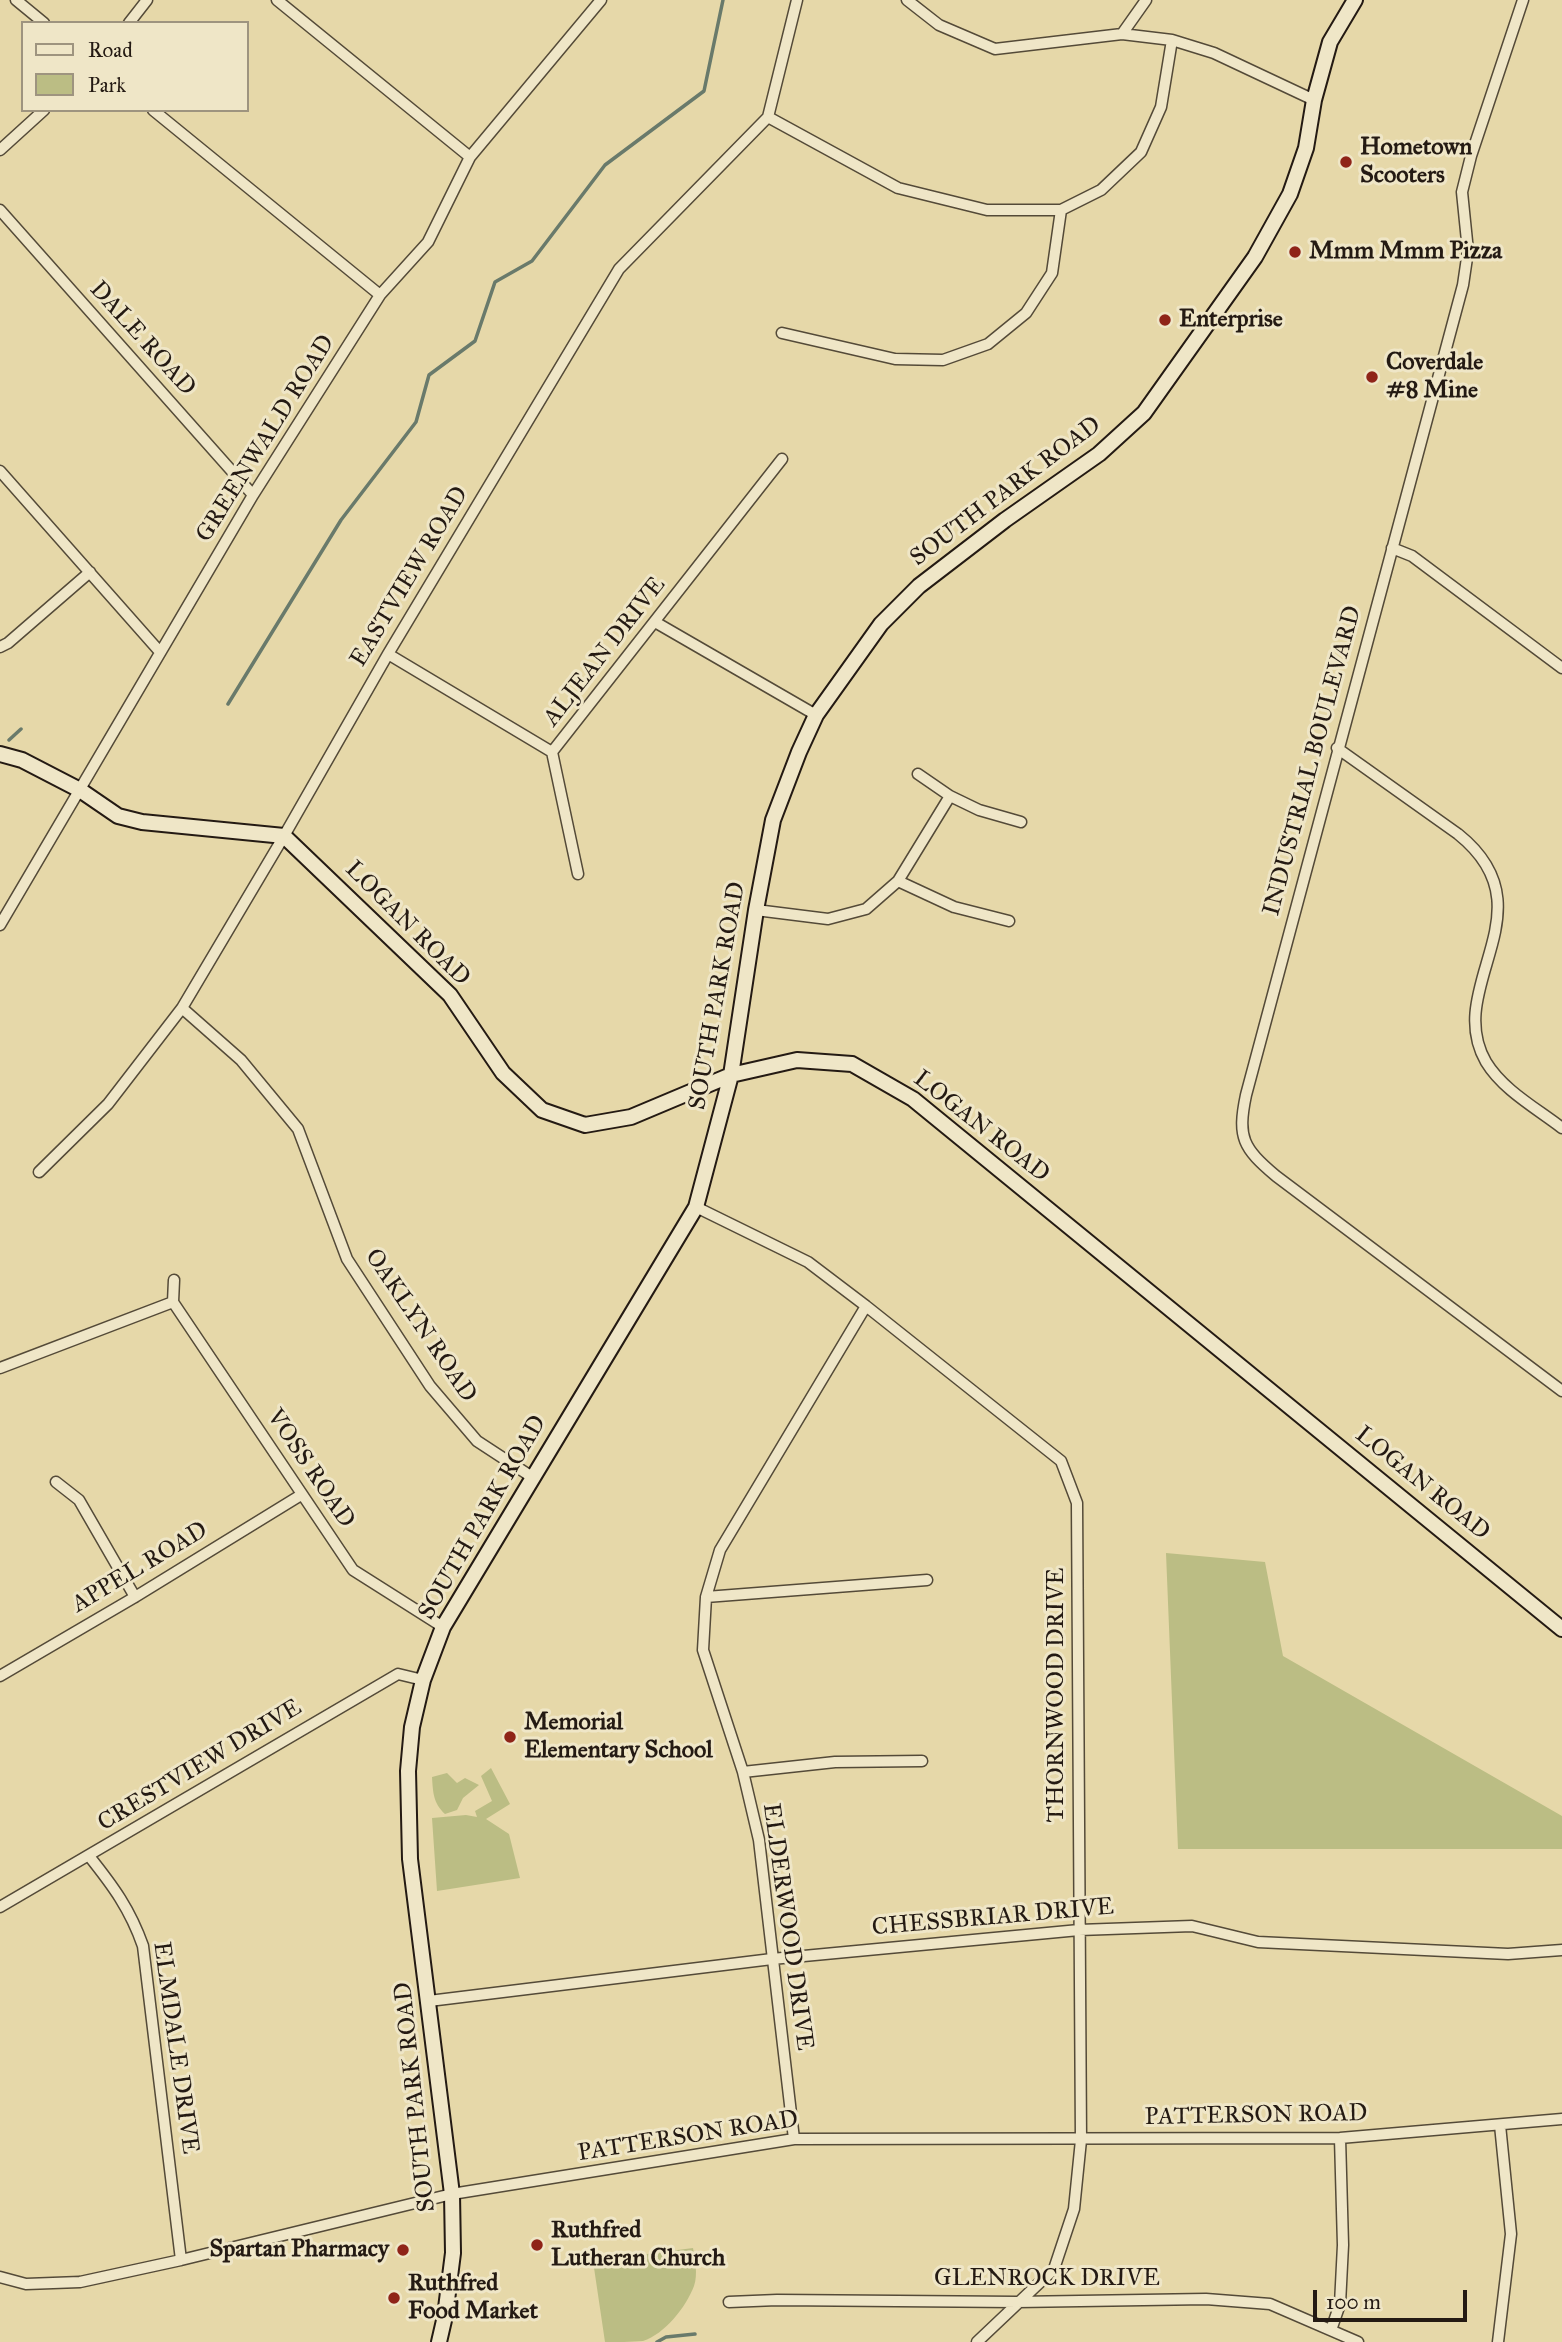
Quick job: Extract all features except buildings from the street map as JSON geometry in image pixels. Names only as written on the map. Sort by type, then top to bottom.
[{"type":"main road","name":"SOUTH PARK ROAD","points":[[439,2342],[453,2253],[452,2194],[410,1859],[408,1770],[412,1727],[423,1680],[443,1627],[696,1207],[731,1075],[756,910],[773,820],[816,715],[881,624],[919,586],[1005,520],[1099,454],[1144,413],[1255,257],[1284,205],[1306,148],[1314,100],[1330,41],[1355,0]]},
{"type":"main road","points":[[0,754],[22,760],[80,790],[118,816],[142,822],[285,836]]},
{"type":"main road","name":"LOGAN ROAD","points":[[285,836],[450,995],[503,1073],[542,1110],[585,1125],[631,1117],[731,1075],[797,1060],[852,1064],[913,1098],[1562,1629]]},
{"type":"street","points":[[16,0],[42,21]]},
{"type":"street","points":[[131,21],[147,0]]},
{"type":"street","points":[[278,0],[470,157]]},
{"type":"street","points":[[797,0],[792,11],[768,117],[898,188],[987,210],[1061,210],[1101,190],[1141,152],[1161,107],[1172,40]]},
{"type":"street","points":[[907,0],[939,25],[995,49],[1122,34],[1172,40],[1214,53],[1314,100]]},
{"type":"street","points":[[1122,34],[1146,0]]},
{"type":"street","name":"INDUSTRIAL BOULEVARD","points":[[1523,0],[1462,192],[1468,251],[1463,285],[1245,1095],[1241,1128],[1245,1144],[1254,1158],[1562,1391]]},
{"type":"street","name":"GREENWALD ROAD","points":[[0,925],[253,495],[380,295],[428,242],[470,157],[596,2]]},
{"type":"street","points":[[0,150],[42,112]]},
{"type":"street","points":[[155,112],[380,295]]},
{"type":"street","name":"EASTVIEW ROAD","points":[[39,1172],[108,1104],[182,1008],[285,836],[388,654],[619,269],[768,117]]},
{"type":"street","name":"DALE ROAD","points":[[0,210],[253,495]]},
{"type":"street","points":[[782,333],[895,359],[943,360],[988,344],[1026,313],[1052,273],[1061,210]]},
{"type":"street","name":"ALJEAN DRIVE","points":[[388,654],[552,752],[782,459]]},
{"type":"street","points":[[0,471],[160,652]]},
{"type":"street","points":[[1392,548],[1412,556],[1562,668]]},
{"type":"street","points":[[0,647],[90,572]]},
{"type":"street","points":[[655,622],[816,715]]},
{"type":"street","points":[[1338,748],[1458,834],[1474,847],[1485,862],[1498,898],[1497,930],[1475,1018],[1477,1041],[1496,1076],[1562,1128]]},
{"type":"street","points":[[552,752],[578,874]]},
{"type":"street","points":[[918,774],[950,796],[979,810],[1021,822]]},
{"type":"street","points":[[756,910],[828,919],[866,909],[898,881],[950,796]]},
{"type":"street","points":[[898,881],[954,907],[1009,921]]},
{"type":"street","name":"OAKLYN ROAD","points":[[182,1008],[241,1060],[298,1129],[347,1259],[430,1386],[477,1441],[531,1477]]},
{"type":"street","name":"THORNWOOD DRIVE","points":[[696,1207],[808,1262],[866,1306],[1061,1461],[1077,1503],[1081,2140],[1074,2209],[1054,2269],[976,2342]]},
{"type":"street","points":[[0,1368],[173,1302],[174,1280]]},
{"type":"street","name":"VOSS ROAD","points":[[173,1302],[353,1570],[443,1627]]},
{"type":"street","name":"ELDERWOOD DRIVE","points":[[794,2140],[759,1840],[743,1772],[703,1650],[706,1597],[720,1550],[866,1306]]},
{"type":"street","points":[[56,1482],[79,1500],[135,1597]]},
{"type":"street","name":"APPEL ROAD","points":[[0,1676],[301,1495]]},
{"type":"street","points":[[706,1597],[927,1580]]},
{"type":"street","name":"CRESTVIEW DRIVE","points":[[0,1908],[398,1674],[423,1680]]},
{"type":"street","points":[[743,1772],[835,1762],[922,1761]]},
{"type":"street","name":"ELMDALE DRIVE","points":[[89,1856],[134,1919],[143,1947],[181,2260]]},
{"type":"street","name":"CHESSBRIAR DRIVE","points":[[429,2001],[772,1959],[1079,1930],[1192,1926],[1258,1942],[1508,1954],[1562,1950]]},
{"type":"street","name":"PATTERSON ROAD","points":[[0,2277],[26,2284],[80,2282],[452,2194],[794,2140],[1340,2138],[1562,2119]]},
{"type":"street","points":[[1498,2342],[1511,2234],[1500,2125]]},
{"type":"street","points":[[1331,2330],[1340,2304],[1343,2245],[1340,2138]]},
{"type":"street","name":"GLENROCK DRIVE","points":[[729,2302],[1206,2299],[1270,2304],[1357,2342]]},
{"type":"green space","points":[[1166,1553],[1265,1562],[1283,1656],[1562,1816],[1562,1849],[1178,1849]]},
{"type":"green space","points":[[491,1768],[510,1804],[486,1819],[509,1834],[520,1878],[437,1891],[432,1818],[466,1815],[477,1817],[475,1811],[492,1801],[481,1776]]},
{"type":"green space","points":[[447,1773],[457,1783],[465,1778],[479,1785],[463,1798],[457,1810],[445,1814],[436,1801],[432,1777]]},
{"type":"green space","points":[[693,2248],[696,2272],[694,2286],[674,2319],[643,2341],[605,2342],[593,2261]]},
{"type":"waterway","points":[[228,704],[341,520],[416,422],[429,375],[475,341],[495,282],[532,261],[605,165],[704,91],[723,0]]},
{"type":"waterway","points":[[9,740],[21,729]]},
{"type":"waterway","points":[[657,2342],[666,2337],[695,2334]]},
{"type":"place","name":"Hometown Scooters","points":[[1346,162]]},
{"type":"place","name":"Mmm Mmm Pizza","points":[[1295,252]]},
{"type":"place","name":"Enterprise","points":[[1165,320]]},
{"type":"place","name":"Coverdale #8 Mine","points":[[1372,377]]},
{"type":"place","name":"Memorial Elementary School","points":[[510,1737]]},
{"type":"place","name":"Ruthfred Lutheran Church","points":[[537,2245]]},
{"type":"place","name":"Spartan Pharmacy","points":[[403,2250]]},
{"type":"place","name":"Ruthfred Food Market","points":[[394,2298]]}]
